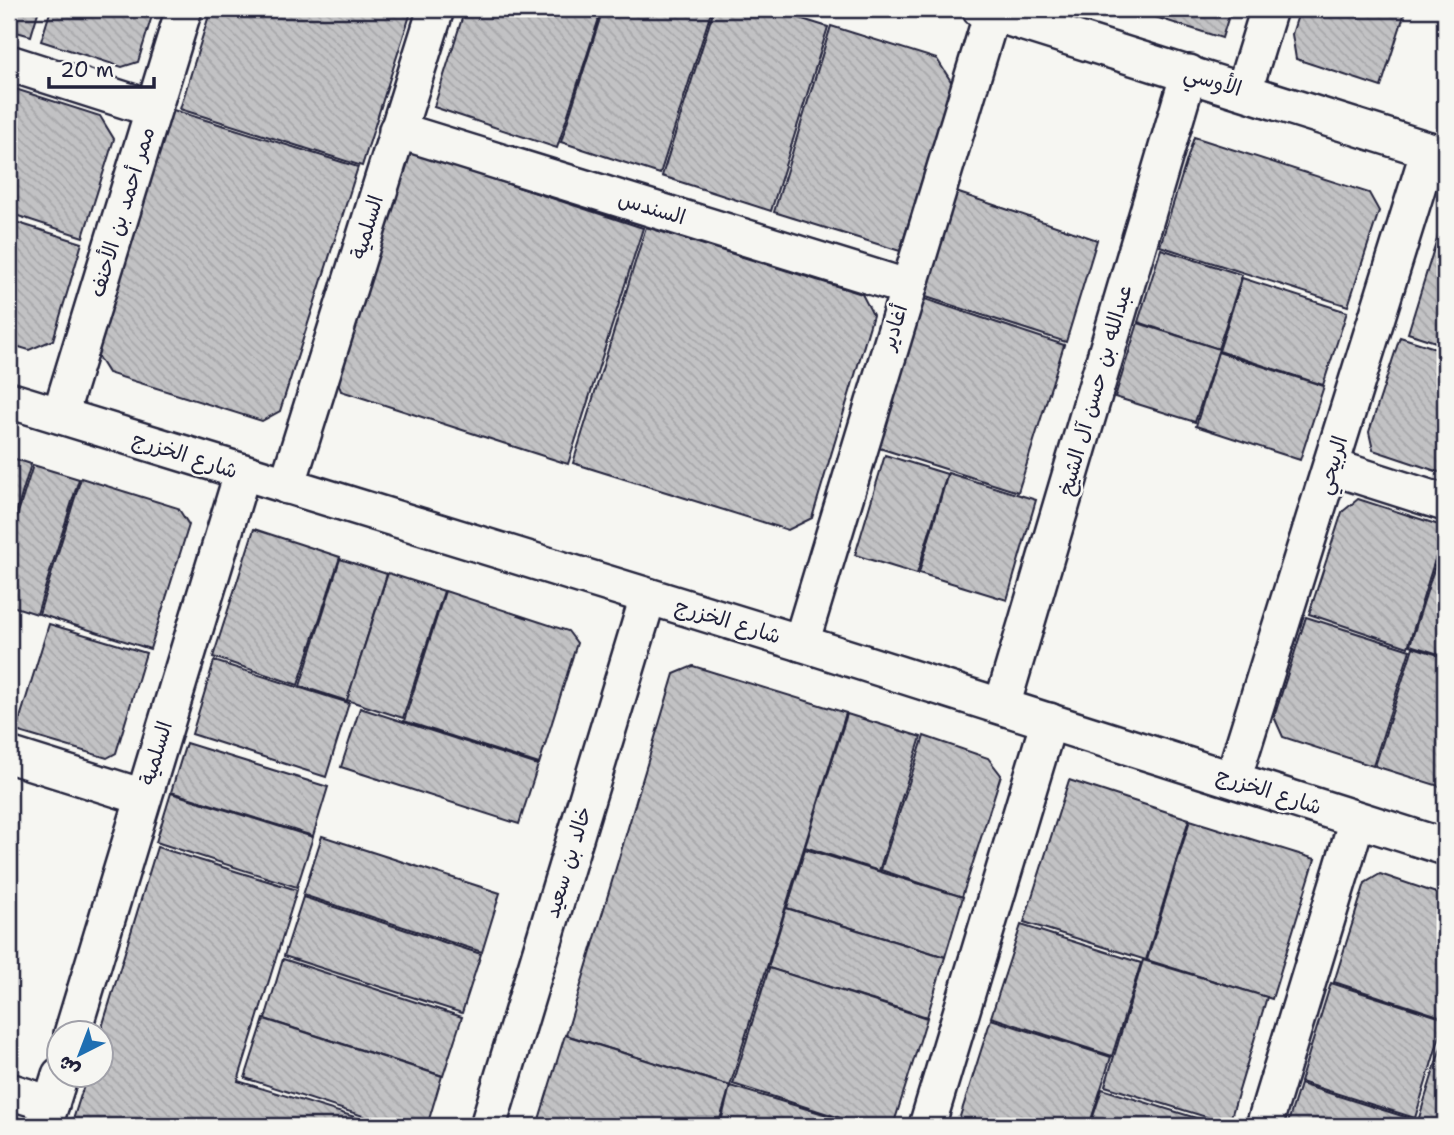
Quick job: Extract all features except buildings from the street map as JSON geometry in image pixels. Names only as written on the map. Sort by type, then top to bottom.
[{"type":"street","name":"ممر أحمد بن الأحنف","points":[[60,415],[184,9]]},
{"type":"street","name":"السلمية","points":[[287,486],[436,9]]},
{"type":"street","points":[[1244,90],[1269,9]]},
{"type":"street","name":"الأوسي","points":[[986,11],[1437,152]]},
{"type":"street","name":"أغادير","points":[[801,643],[986,11]]},
{"type":"street","points":[[9,63],[153,109]]},
{"type":"street","name":"عبدالله بن حسن آل الشيخ","points":[[1002,706],[1189,73]]},
{"type":"street","name":"السندس","points":[[397,130],[906,287]]},
{"type":"street","name":"الربيحي","points":[[1233,779],[1332,467],[1437,152]]},
{"type":"street","name":"شارع الخزرج","points":[[9,400],[242,474],[801,643],[1445,847]]},
{"type":"street","points":[[1332,467],[1445,503]]},
{"type":"street","name":"السلمية","points":[[76,1020],[242,474]]},
{"type":"street","name":"خالد بن سعيد","points":[[488,1126],[648,597]]},
{"type":"street","points":[[927,1126],[1049,721]]},
{"type":"street","points":[[9,755],[143,797]]},
{"type":"street","points":[[1264,1126],[1357,820]]},
{"type":"street","points":[[9,1091],[51,1102]]}]
